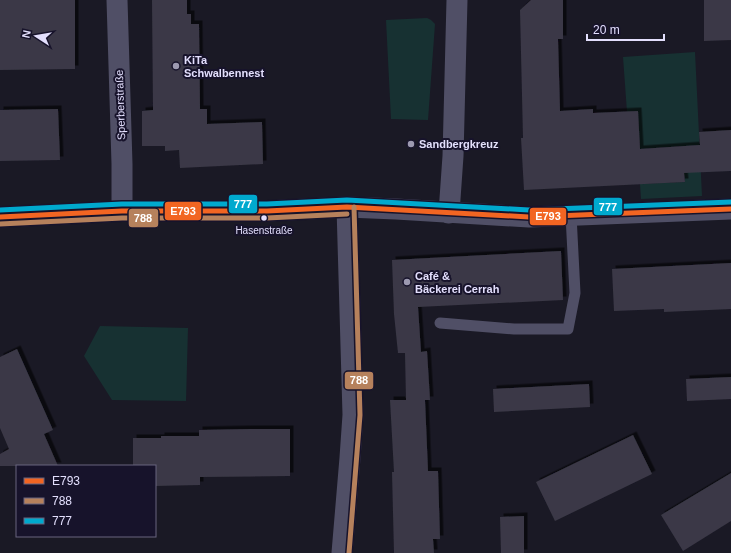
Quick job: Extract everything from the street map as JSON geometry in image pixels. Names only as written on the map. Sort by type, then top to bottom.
[{"type":"street","name":"Sperberstraße","points":[[117,0],[122,211]]},
{"type":"street","points":[[449,213],[454,156],[457,0]]},
{"type":"street","points":[[342,553],[353,415],[347,207]]},
{"type":"street","points":[[0,218],[122,211],[266,211],[347,207],[396,208],[449,213],[529,217],[731,209]]},
{"type":"lane","points":[[440,323],[514,330],[568,329],[575,293],[571,215]]},
{"type":"green space","points":[[427,18],[435,24],[428,120],[391,119],[386,20]]},
{"type":"green space","points":[[695,52],[702,196],[641,199],[640,184],[685,182],[682,146],[640,149],[638,111],[627,112],[623,57]]},
{"type":"green space","points":[[100,326],[188,328],[186,401],[112,400],[84,356]]},
{"type":"building","points":[[0,0],[75,0],[75,69],[0,70]]},
{"type":"building","name":"KiTa Schwalbennest","points":[[152,0],[187,0],[187,14],[191,14],[191,24],[199,24],[200,109],[207,109],[207,124],[262,122],[263,164],[180,168],[179,150],[165,151],[165,146],[142,146],[142,111],[153,110]]},
{"type":"building","points":[[531,0],[563,0],[563,39],[558,39],[560,111],[593,109],[593,113],[638,111],[640,149],[700,145],[699,132],[731,130],[731,171],[684,173],[685,182],[524,190],[521,138],[523,138],[520,10]]},
{"type":"building","points":[[704,0],[731,0],[731,40],[704,41]]},
{"type":"building","points":[[58,109],[60,160],[0,161],[0,110]]},
{"type":"building","points":[[561,251],[563,300],[418,307],[421,352],[427,351],[430,400],[425,400],[428,471],[438,471],[440,539],[433,539],[434,553],[394,553],[392,472],[394,472],[390,400],[406,400],[405,353],[398,353],[394,314],[392,260]]},
{"type":"building","points":[[731,263],[731,309],[664,312],[664,309],[614,311],[612,269]]},
{"type":"building","points":[[17,349],[53,430],[44,434],[58,465],[0,466],[0,454],[9,449],[0,428],[0,357]]},
{"type":"building","points":[[731,377],[731,399],[687,401],[686,379]]},
{"type":"building","points":[[589,384],[590,407],[494,412],[493,389]]},
{"type":"building","points":[[290,429],[290,476],[200,477],[200,485],[156,486],[156,465],[133,465],[133,438],[199,436],[199,430]]},
{"type":"building","points":[[633,435],[652,474],[555,521],[536,482]]},
{"type":"building","points":[[731,473],[731,521],[683,551],[661,515]]},
{"type":"building","points":[[524,516],[524,553],[501,553],[500,517]]},
{"type":"transit line","name":"777","points":[[0,210],[122,204],[267,204],[347,200],[529,210],[731,202]]},
{"type":"transit line","name":"E793","points":[[0,217],[122,211],[267,211],[347,207],[529,217],[731,209]]},
{"type":"transit line","name":"788","points":[[349,553],[360,415],[354,207]]},
{"type":"transit line","name":"788","points":[[0,224],[122,218],[267,218],[347,214]]},
{"type":"place","name":"KiTa Schwalbennest","points":[[176,66]]},
{"type":"place","name":"Sandbergkreuz","points":[[411,144]]},
{"type":"place","name":"Hasenstraße","points":[[264,218]]},
{"type":"place","name":"Café & Bäckerei Cerrah","points":[[407,282]]}]
